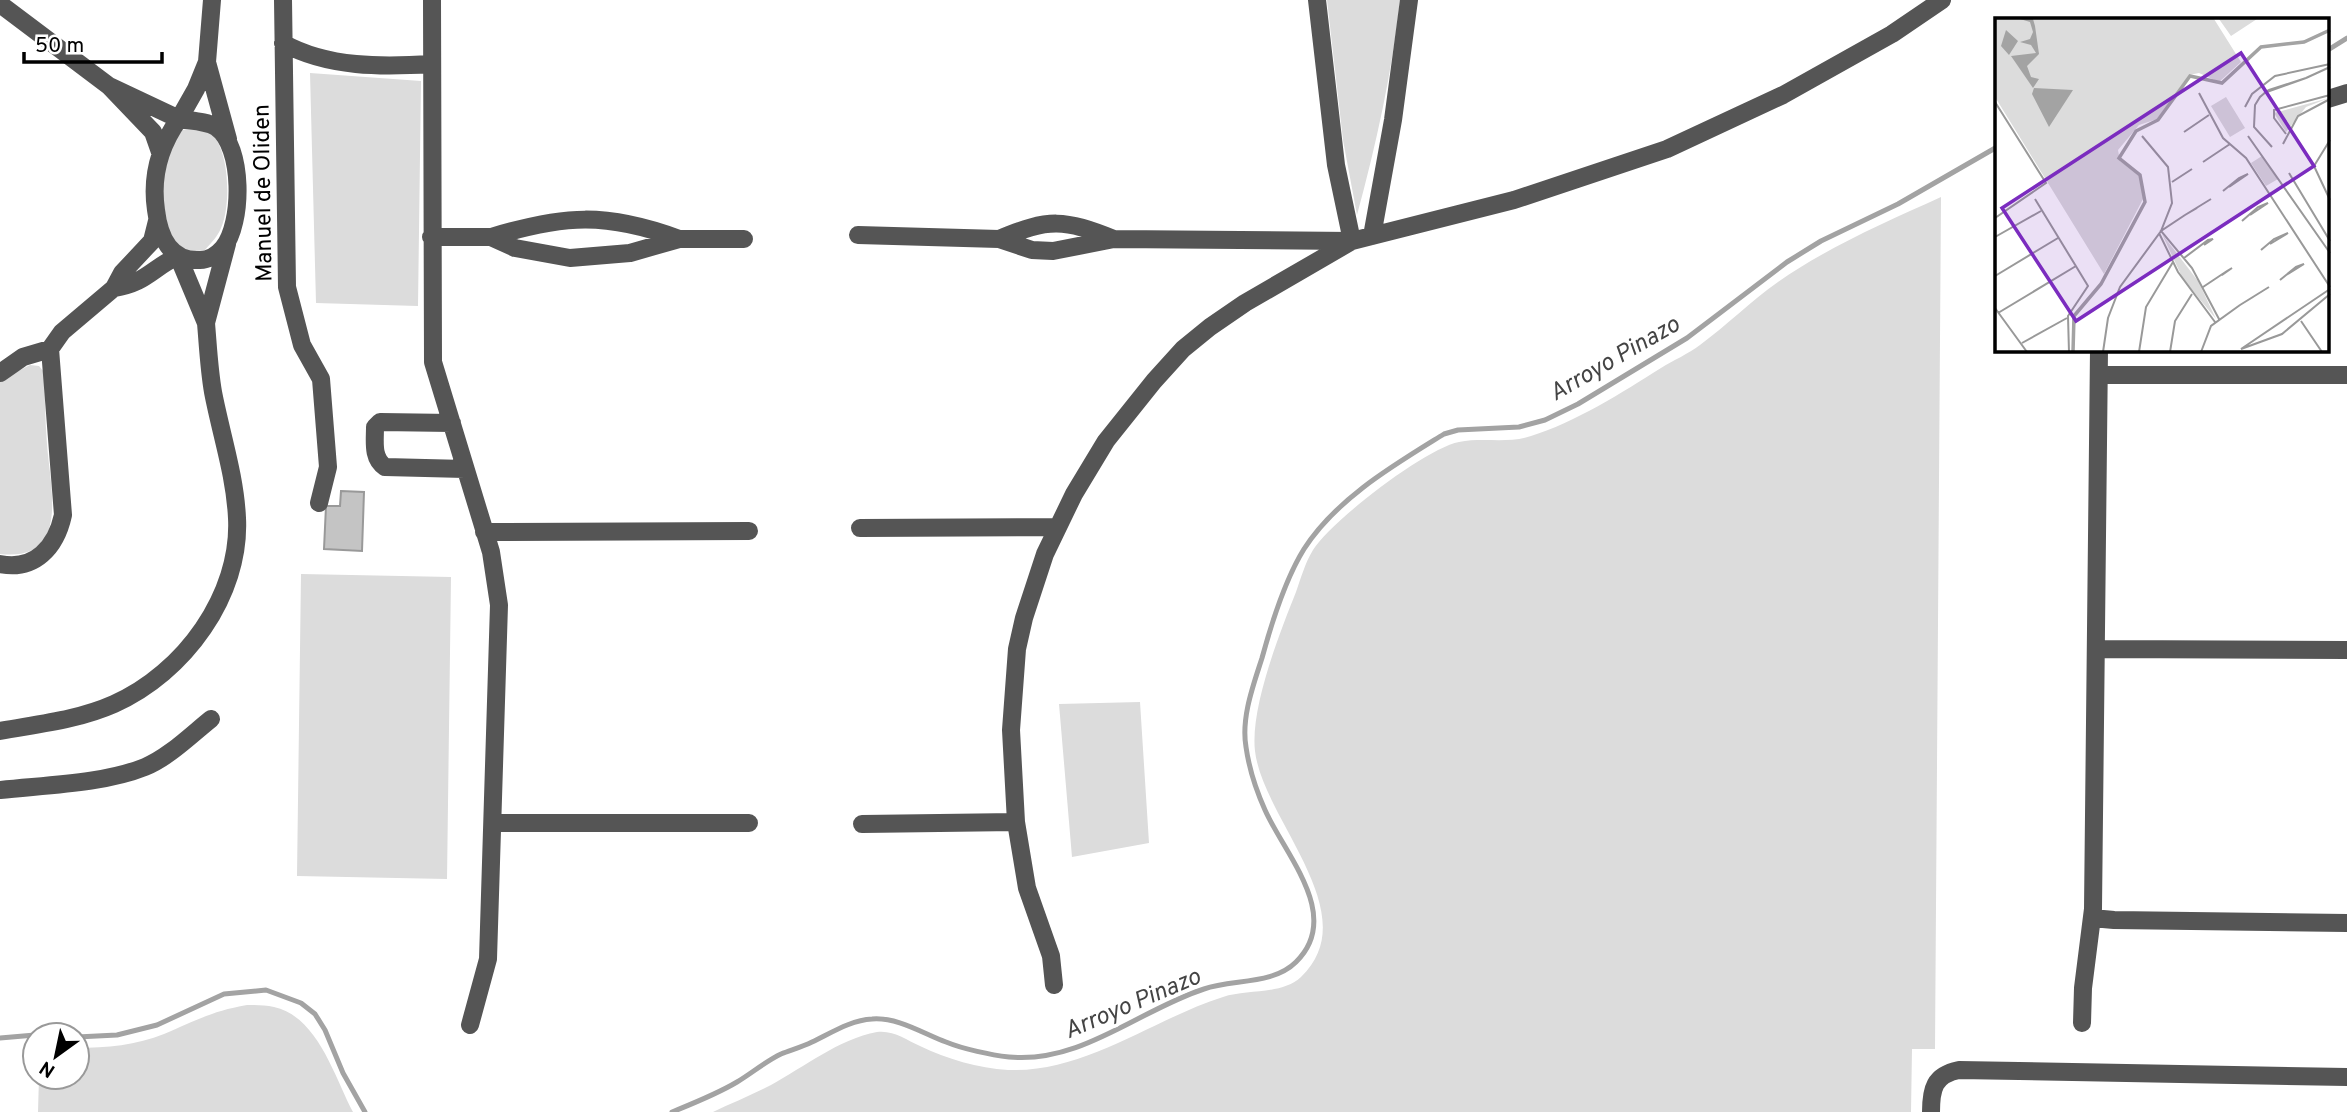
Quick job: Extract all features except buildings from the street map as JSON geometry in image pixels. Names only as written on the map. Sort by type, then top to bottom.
[{"type":"street","points":[[212,0],[207,62],[196,89],[165,138],[155,177],[154,200],[157,221],[170,249],[178,256],[190,261],[205,260],[216,255],[228,240]]},
{"type":"street","name":"Manuel de Oliden","points":[[284,0],[287,287],[302,345],[320,379],[328,467],[319,503]]},
{"type":"street","points":[[432,0],[433,362],[491,552],[499,605],[488,959],[470,1025]]},
{"type":"street","points":[[1317,0],[1336,165],[1352,241]]},
{"type":"street","points":[[1372,236],[1393,120],[1409,0]]},
{"type":"street","points":[[858,235],[999,239],[1032,250],[1053,251],[1114,239],[1352,241],[1527,197],[1667,149],[1783,95],[1892,34],[1942,0]]},
{"type":"street","points":[[0,4],[109,86],[153,132],[160,152]]},
{"type":"street","points":[[283,43],[338,61],[384,67],[432,64]]},
{"type":"street","points":[[206,323],[237,204],[237,182],[229,142],[207,62]]},
{"type":"street","points":[[109,86],[179,119],[207,123],[222,133],[229,142]]},
{"type":"street","points":[[2330,98],[2347,93]]},
{"type":"street","points":[[431,237],[491,237],[549,222],[579,218],[613,220],[649,228],[679,239]]},
{"type":"street","points":[[0,373],[23,357],[50,349],[62,332],[114,288],[122,273],[152,240],[157,221]]},
{"type":"street","points":[[999,239],[1032,226],[1059,222],[1073,223],[1114,239]]},
{"type":"street","points":[[491,237],[515,248],[570,258],[630,253],[679,239],[744,239]]},
{"type":"street","points":[[1054,985],[1051,956],[1027,888],[1016,822],[1012,730],[1017,649],[1032,592],[1058,527],[1079,485],[1106,441],[1154,381],[1184,349],[1245,303],[1352,241]]},
{"type":"street","points":[[114,288],[135,285],[164,262],[178,256]]},
{"type":"street","points":[[5,728],[43,725],[115,704],[154,679],[190,646],[218,603],[237,544],[235,492],[213,390],[206,323],[178,256]]},
{"type":"street","points":[[0,564],[24,564],[38,559],[56,538],[60,526],[62,515],[50,349]]},
{"type":"street","points":[[2081,1023],[2092,918],[2099,352]]},
{"type":"street","points":[[2099,375],[2347,375]]},
{"type":"street","points":[[452,424],[380,422],[375,427],[375,454],[379,463],[386,467],[465,469]]},
{"type":"street","points":[[860,528],[1058,527]]},
{"type":"street","points":[[484,533],[749,531]]},
{"type":"street","points":[[2097,649],[2347,650]]},
{"type":"street","points":[[0,790],[104,778],[144,767],[161,758],[211,719]]},
{"type":"street","points":[[862,824],[1016,822]]},
{"type":"street","points":[[494,823],[748,823]]},
{"type":"street","points":[[2092,918],[2347,923]]},
{"type":"street","points":[[1931,1112],[1933,1087],[1947,1072],[1959,1070],[2347,1077]]},
{"type":"shaded area","points":[[1327,0],[1400,0],[1383,109],[1357,215],[1343,140]]},
{"type":"shaded area","points":[[310,73],[421,81],[418,306],[316,303]]},
{"type":"shaded area","points":[[195,128],[211,133],[217,141],[225,165],[227,193],[224,218],[218,234],[205,250],[188,252],[170,240],[161,190],[172,138],[182,130]]},
{"type":"shaded area","points":[[1941,197],[1935,1049],[1912,1049],[1911,1112],[713,1112],[771,1085],[835,1047],[877,1032],[894,1034],[941,1055],[974,1065],[1008,1070],[1036,1069],[1091,1054],[1223,997],[1284,987],[1293,983],[1301,977],[1318,952],[1323,925],[1318,896],[1306,866],[1262,778],[1255,751],[1255,733],[1262,692],[1275,649],[1308,560],[1323,537],[1380,487],[1425,457],[1459,442],[1513,440],[1531,436],[1581,415],[1695,348],[1797,269],[1858,236]]},
{"type":"shaded area","points":[[30,365],[39,366],[44,372],[51,518],[47,534],[38,546],[23,553],[0,554],[0,380]]},
{"type":"shaded area","points":[[301,574],[451,577],[447,879],[297,876]]},
{"type":"shaded area","points":[[1140,702],[1149,843],[1072,857],[1059,704]]},
{"type":"shaded area","points":[[235,1007],[274,1007],[289,1013],[302,1023],[323,1050],[353,1112],[38,1112],[39,1091],[91,1091],[91,1047],[143,1041]]},
{"type":"waterway","name":"Arroyo Pinazo","points":[[2330,49],[2347,38]]},
{"type":"waterway","name":"Arroyo Pinazo","points":[[672,1112],[729,1086],[781,1054],[864,1020],[891,1020],[953,1045],[986,1053],[1009,1057],[1035,1057],[1085,1044],[1204,989],[1264,978],[1287,969],[1296,962],[1309,944],[1314,925],[1312,906],[1306,886],[1259,795],[1247,755],[1245,725],[1252,691],[1280,602],[1297,561],[1317,531],[1368,484],[1444,434],[1458,430],[1519,427],[1545,420],[1578,404],[1687,338],[1787,262],[1821,241],[1898,204],[1995,148]]},
{"type":"waterway","name":"Arroyo Pinazo","points":[[91,1036],[117,1035],[157,1025],[224,994],[266,990],[301,1003],[315,1014],[365,1112]]},
{"type":"waterway","name":"Arroyo Pinazo","points":[[0,1038],[21,1036]]}]
